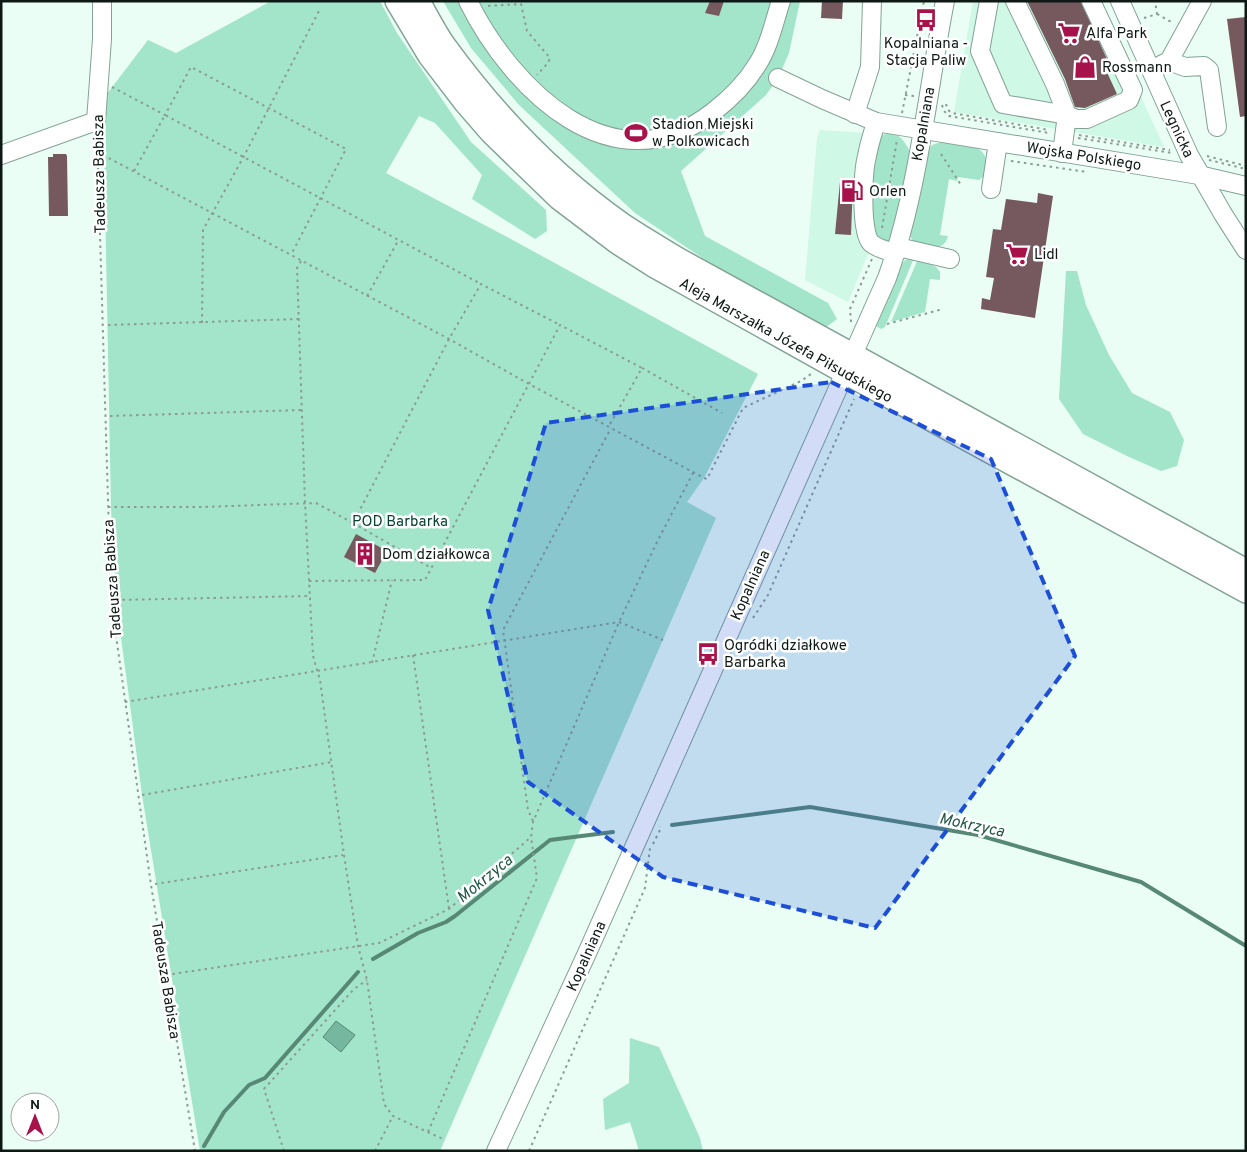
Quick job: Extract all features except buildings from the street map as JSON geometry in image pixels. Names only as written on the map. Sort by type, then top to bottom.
[{"type":"main road","name":"Aleja Marszałka Józefa Piłsudskiego","points":[[396,1],[429,56],[491,133],[559,199],[617,243],[653,266],[849,364],[1015,442],[1246,570]]},
{"type":"main road","name":"Aleja Marszałka Józefa Piłsudskiego","points":[[419,1],[443,42],[480,91],[535,151],[624,224],[849,364],[1246,592]]},
{"type":"street","name":"Tadeusza Babisza","points":[[96,121],[102,39],[102,1]]},
{"type":"street","points":[[468,1],[487,36],[528,85],[550,106],[566,119],[591,131],[622,140],[651,140],[686,130],[702,120],[733,95],[758,64],[781,1]]},
{"type":"street","points":[[855,114],[870,67],[872,1]]},
{"type":"street","name":"Kopalniana","points":[[496,1151],[588,951],[881,294],[897,250],[922,130],[945,1]]},
{"type":"street","points":[[989,1],[980,51],[1003,104],[1066,124],[1076,119],[1086,119],[1129,100],[1133,90],[1092,1]]},
{"type":"street","points":[[1015,1],[1055,84],[1066,124],[1062,153]]},
{"type":"street","name":"Legnicka","points":[[1120,1],[1188,152],[1246,250]]},
{"type":"street","points":[[1150,70],[1169,61],[1202,1]]},
{"type":"street","points":[[1169,61],[1185,67],[1204,66],[1210,70],[1217,127]]},
{"type":"street","name":"Wojska Polskiego","points":[[778,78],[876,122],[1200,175],[1244,185]]},
{"type":"street","points":[[1,155],[96,121]]},
{"type":"street","points":[[876,122],[866,157],[864,206],[866,233],[870,242],[877,247],[950,259]]},
{"type":"street","points":[[991,189],[998,142]]},
{"type":"street","points":[[1223,214],[1224,199],[1229,193],[1244,185]]},
{"type":"path","points":[[486,1],[488,6],[521,4],[527,31],[550,58],[548,63],[528,85]]},
{"type":"path","points":[[853,327],[850,319],[850,308],[877,247],[924,1]]},
{"type":"path","points":[[1155,1],[1157,14]]},
{"type":"path","points":[[202,323],[203,230],[244,156],[319,11]]},
{"type":"path","points":[[1142,19],[1157,14],[1186,31]]},
{"type":"path","points":[[134,170],[191,67],[346,149],[291,255]]},
{"type":"path","points":[[112,87],[642,368],[722,413]]},
{"type":"path","points":[[946,104],[948,110],[952,113],[1066,124],[1246,166]]},
{"type":"path","name":"Tadeusza Babisza","points":[[96,121],[111,600],[151,885],[195,1151]]},
{"type":"path","points":[[941,154],[961,185]]},
{"type":"path","points":[[103,155],[707,479],[743,408],[812,374]]},
{"type":"path","points":[[368,296],[398,240]]},
{"type":"path","points":[[301,260],[297,268],[305,503],[313,656],[332,762],[358,946],[367,980],[384,1104],[393,1116],[445,1140]]},
{"type":"path","points":[[352,523],[449,339],[481,284]]},
{"type":"path","points":[[887,324],[943,309]]},
{"type":"path","points":[[108,325],[300,320]]},
{"type":"path","points":[[309,581],[425,580],[560,325]]},
{"type":"path","points":[[533,822],[528,810],[503,641],[503,630],[642,368]]},
{"type":"path","points":[[752,619],[768,595],[854,398]]},
{"type":"path","points":[[110,416],[303,410]]},
{"type":"path","points":[[428,1132],[537,878],[531,837],[533,822],[619,622],[658,540],[693,473]]},
{"type":"path","points":[[107,507],[202,507],[316,503],[431,568]]},
{"type":"path","points":[[372,662],[392,580]]},
{"type":"path","points":[[116,600],[310,596]]},
{"type":"path","points":[[125,702],[619,622],[663,640]]},
{"type":"path","points":[[413,655],[449,910]]},
{"type":"path","points":[[142,795],[332,762]]},
{"type":"path","points":[[529,1151],[644,888],[650,848],[660,830],[660,822]]},
{"type":"path","points":[[166,975],[379,943],[449,910],[531,837]]},
{"type":"path","points":[[156,884],[344,855]]},
{"type":"path","points":[[284,1151],[264,1089],[354,989],[367,980]]},
{"type":"path","points":[[375,1151],[393,1116]]},
{"type":"highlighted area","points":[[831,382],[991,459],[1075,656],[875,928],[663,877],[528,782],[488,610],[546,423]]},
{"type":"shaded area","points":[[973,1],[1097,1],[1164,147],[954,112]]},
{"type":"shaded area","points":[[820,130],[894,135],[877,233],[848,302],[805,280],[817,138]]},
{"type":"shaded area","points":[[336,1021],[355,1035],[341,1052],[323,1037]]},
{"type":"green space","name":"POD Barbarka","points":[[271,1],[380,1],[397,33],[471,142],[546,210],[547,231],[535,239],[472,199],[482,175],[435,123],[419,116],[386,173],[758,374],[704,478],[687,502],[716,518],[440,1151],[200,1151],[142,795],[116,600],[111,507],[103,99],[148,40],[176,53]]},
{"type":"green space","name":"Stadion Miejski w Polkowicach","points":[[443,1],[800,1],[789,53],[778,78],[766,95],[681,171],[705,236],[828,303],[837,319],[825,328],[707,261],[635,213],[519,105],[471,48]]},
{"type":"green space","points":[[887,132],[895,134],[904,141],[910,152],[890,241],[881,240],[874,235],[870,218],[874,155],[879,139]]},
{"type":"green space","points":[[944,141],[965,144],[979,149],[986,159],[986,169],[984,176],[979,180],[958,177],[957,181],[949,179],[940,235],[948,236],[943,244],[936,248],[931,248],[916,243],[909,234],[924,156],[932,145]]},
{"type":"green space","points":[[914,258],[885,327],[881,329],[874,325],[896,271],[905,260]]},
{"type":"green space","points":[[918,259],[936,267],[940,272],[940,280],[930,279],[925,312],[891,322]]},
{"type":"green space","points":[[1066,271],[1077,271],[1086,305],[1109,355],[1132,393],[1170,412],[1184,440],[1177,466],[1161,471],[1083,434],[1059,399]]},
{"type":"green space","points":[[630,1038],[659,1047],[700,1138],[703,1151],[639,1151],[630,1122],[605,1130],[603,1099],[629,1083]]},
{"type":"waterway","name":"Mokrzyca","points":[[672,825],[810,807],[978,835],[1141,882],[1246,946]]},
{"type":"waterway","name":"Mokrzyca","points":[[373,959],[418,933],[446,922],[455,916],[550,840],[613,832]]},
{"type":"waterway","name":"Mokrzyca","points":[[204,1146],[224,1112],[249,1085],[265,1078],[358,972]]},
{"type":"place","name":"Kopalniana - Stacja Paliw","points":[[926,20]]},
{"type":"place","name":"Alfa Park","points":[[1069,33]]},
{"type":"place","name":"Rossmann","points":[[1085,67]]},
{"type":"place","name":"Stadion Miejski w Polkowicach","points":[[636,133]]},
{"type":"place","name":"Orlen","points":[[852,191]]},
{"type":"place","name":"Lidl","points":[[1017,254]]},
{"type":"place","name":"Dom działkowca","points":[[365,554]]},
{"type":"place","name":"Ogródki działkowe Barbarka","points":[[708,654]]}]
